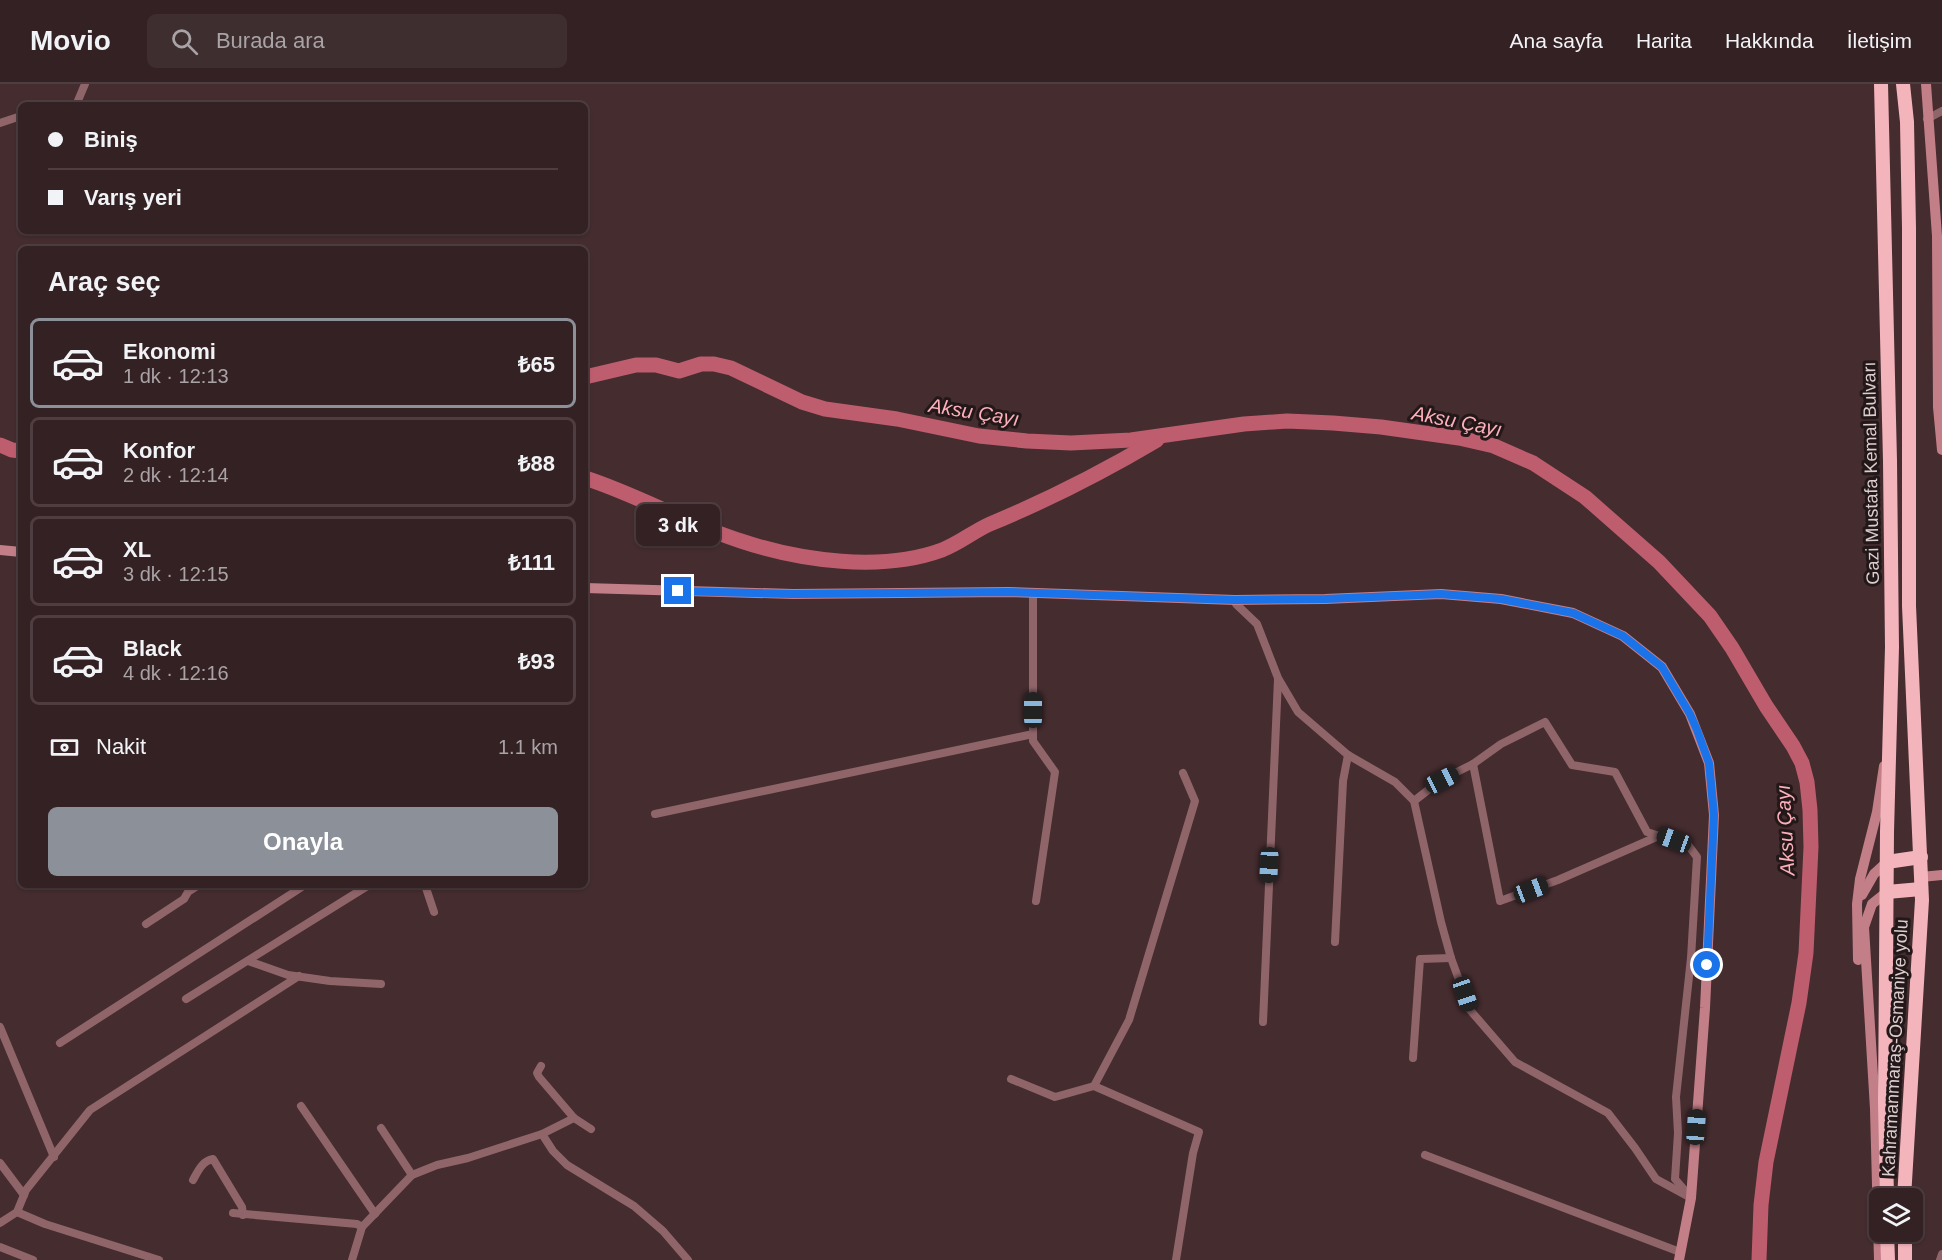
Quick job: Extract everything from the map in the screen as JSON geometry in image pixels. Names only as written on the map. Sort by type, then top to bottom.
[{"type":"highway","name":"Gazi Mustafa Kemal Bulvarı","points":[[1881,84],[1890,461],[1891,718],[1885,1090],[1887,1188]]},
{"type":"highway","name":"Gazi Mustafa Kemal Bulvarı","points":[[1903,84],[1907,122],[1908,176],[1909,606],[1921,889]]},
{"type":"highway","points":[[1887,862],[1921,854]]},
{"type":"highway","points":[[1887,892],[1921,889]]},
{"type":"highway","name":"Kahramanmaraş-Osmaniye yolu","points":[[1905,1188],[1921,889]]},
{"type":"highway","points":[[1887,1242],[1888,1260]]},
{"type":"highway","points":[[1905,1242],[1905,1260]]},
{"type":"street","points":[[77,102],[85,84]]},
{"type":"street","points":[[1926,84],[1927,119],[1938,172],[1942,450]]},
{"type":"street","points":[[1927,119],[1942,111]]},
{"type":"street","points":[[0,123],[18,117]]},
{"type":"street","points":[[0,550],[18,552]]},
{"type":"street","points":[[588,588],[793,594],[1008,592],[1235,600],[1441,594],[1501,599],[1573,613],[1623,636],[1662,667],[1690,714],[1709,763],[1714,815],[1705,1008],[1691,1198],[1680,1256],[1425,1155]]},
{"type":"street","points":[[1033,593],[1033,741],[1055,772],[1036,901]]},
{"type":"street","points":[[1235,600],[1236,604],[1257,624],[1278,678],[1298,712],[1348,754],[1395,782],[1414,801],[1425,843],[1434,894],[1451,958],[1470,1010],[1515,1062],[1608,1113],[1656,1179],[1691,1198]]},
{"type":"street","points":[[1263,1022],[1278,678]]},
{"type":"street","points":[[1874,1090],[1857,947],[1857,904],[1860,879],[1877,812],[1891,718]]},
{"type":"street","points":[[1414,801],[1442,780],[1473,764],[1502,744],[1545,722],[1572,765],[1615,772],[1647,832],[1688,845],[1697,857],[1691,958],[1676,1097],[1678,1133],[1676,1179],[1691,1198]]},
{"type":"street","points":[[655,814],[1033,734]]},
{"type":"street","points":[[1335,942],[1343,781],[1348,754]]},
{"type":"street","points":[[1473,764],[1500,901],[1661,835]]},
{"type":"street","points":[[1094,1086],[1130,1020],[1195,801],[1183,773]]},
{"type":"street","points":[[1857,904],[1870,879],[1887,862]]},
{"type":"street","points":[[1921,889],[1942,875]]},
{"type":"street","points":[[147,924],[184,899],[188,892],[194,888]]},
{"type":"street","points":[[60,1043],[300,888]]},
{"type":"street","points":[[186,999],[364,888]]},
{"type":"street","points":[[426,888],[434,912]]},
{"type":"street","points":[[1879,1260],[1874,1090],[1864,927],[1872,904],[1887,892]]},
{"type":"street","points":[[1413,1058],[1420,959],[1451,958]]},
{"type":"street","points":[[248,961],[299,976],[330,981],[381,984]]},
{"type":"street","points":[[0,1222],[17,1212],[24,1195],[90,1110],[299,976]]},
{"type":"street","points":[[0,1026],[54,1157]]},
{"type":"street","points":[[541,1066],[537,1073],[538,1077],[574,1118],[591,1130]]},
{"type":"street","points":[[1011,1079],[1055,1097],[1094,1086],[1199,1132],[1193,1153],[1176,1260]]},
{"type":"street","points":[[301,1106],[375,1214]]},
{"type":"street","points":[[352,1260],[362,1227],[412,1175],[437,1165],[468,1158],[542,1134],[574,1118]]},
{"type":"street","points":[[381,1128],[412,1175]]},
{"type":"street","points":[[542,1134],[567,1166],[634,1206],[663,1231],[688,1260]]},
{"type":"street","points":[[193,1180],[202,1165],[207,1160],[213,1159],[242,1208],[243,1215]]},
{"type":"street","points":[[0,1163],[24,1195]]},
{"type":"street","points":[[17,1212],[45,1224],[159,1260]]},
{"type":"street","points":[[233,1213],[357,1224],[362,1227]]},
{"type":"street","points":[[0,1247],[33,1260]]},
{"type":"street","points":[[1940,1260],[1942,1254]]},
{"type":"waterway","name":"Aksu Çayı","points":[[588,376],[636,365],[656,365],[679,371],[701,364],[714,364],[731,368],[802,402],[825,409],[897,419],[979,436],[1027,441],[1071,443],[1131,440],[1244,424],[1287,421],[1381,427],[1459,438],[1494,446],[1533,463],[1585,497],[1659,562],[1710,616],[1793,746],[1802,763],[1807,782],[1811,847],[1806,953],[1799,1003],[1766,1162],[1761,1205],[1759,1260]]},
{"type":"waterway","points":[[588,479],[721,534],[764,548],[789,554],[842,561],[894,561],[919,557],[949,547],[984,527],[1075,485],[1157,440]]},
{"type":"waterway","name":"Aksu Çayı","points":[[0,445],[18,451]]},
{"type":"route","points":[[678,591],[793,594],[1008,592],[1235,600],[1441,594],[1501,599],[1573,613],[1623,636],[1662,667],[1697,730],[1709,763],[1714,815],[1707,965]]}]
